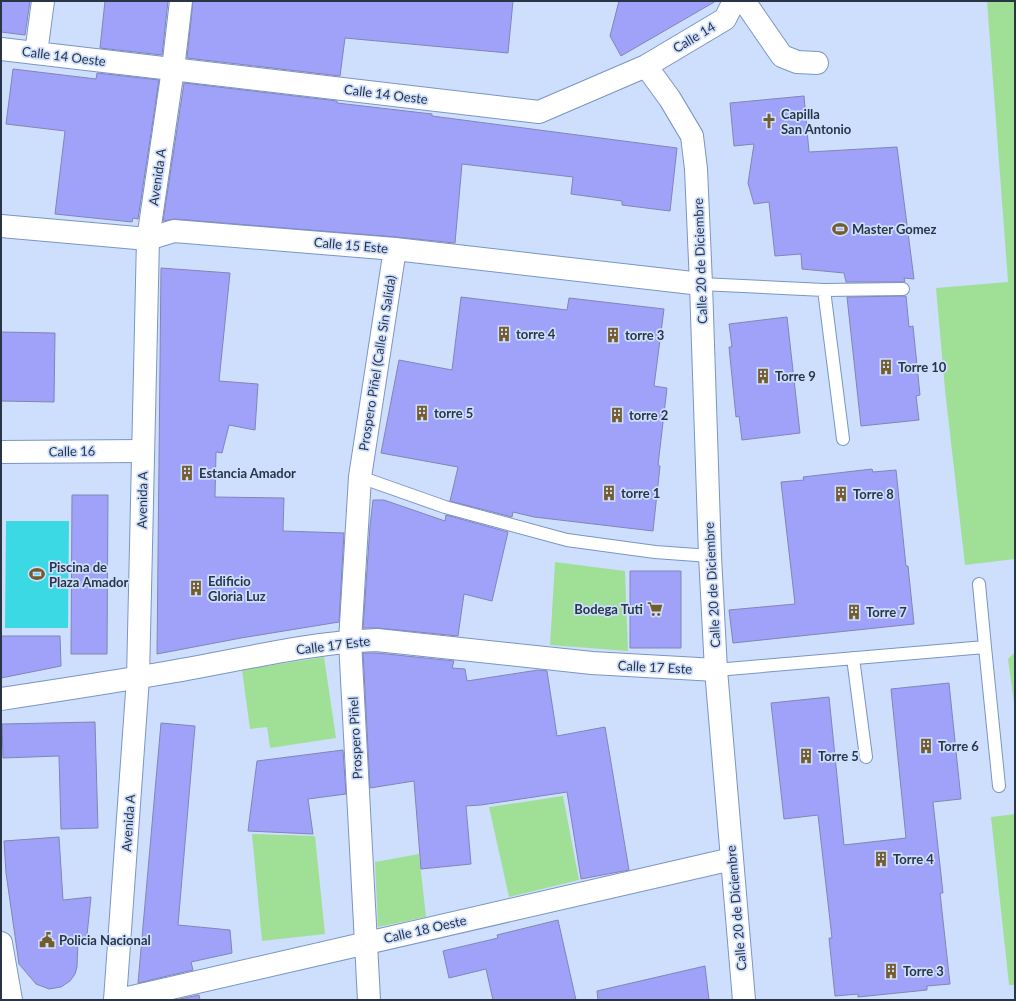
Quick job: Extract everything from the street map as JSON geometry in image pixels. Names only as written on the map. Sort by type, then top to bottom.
[{"type":"street","points":[[36,53],[43,1]]},
{"type":"street","name":"Avenida A","points":[[115,1000],[138,678],[142,450],[148,240],[173,69],[181,1]]},
{"type":"street","name":"Calle 14","points":[[646,66],[725,19],[734,1]]},
{"type":"street","points":[[744,1],[782,56],[797,62],[817,63]]},
{"type":"street","name":"Calle 14 Oeste","points":[[1,49],[539,112],[646,66]]},
{"type":"street","name":"Calle 20 de Diciembre","points":[[646,66],[670,99],[692,136],[696,169],[710,556],[716,670],[744,1000]]},
{"type":"street","name":"Calle 15 Este","points":[[1,226],[148,240],[174,231],[395,249],[701,284]]},
{"type":"street","name":"Prospero Piñel (Calle Sin Salida)","points":[[360,477],[395,249]]},
{"type":"street","name":"Calle 16","points":[[1,452],[142,450]]},
{"type":"street","name":"Prospero Piñel","points":[[360,477],[350,641],[369,1000]]},
{"type":"street","name":"Calle 17 Este","points":[[1,699],[138,678],[350,641],[378,640],[592,663],[716,670]]},
{"type":"street","name":"Calle 18 Oeste","points":[[119,1000],[732,859]]},
{"type":"street","points":[[1,943],[11,1000]]},
{"type":"lane","points":[[701,284],[824,290],[903,289]]},
{"type":"lane","points":[[824,290],[843,438]]},
{"type":"lane","points":[[360,477],[445,507],[567,540],[655,552],[710,556]]},
{"type":"lane","points":[[979,584],[999,786]]},
{"type":"lane","points":[[716,670],[985,647]]},
{"type":"lane","points":[[853,658],[866,757]]},
{"type":"shaded area","points":[[987,1],[1015,1],[1015,559],[965,565],[945,390],[936,288],[1008,282]]},
{"type":"shaded area","name":"Piscina de Plaza Amador","points":[[6,521],[69,521],[68,628],[5,628]]},
{"type":"shaded area","points":[[555,562],[625,571],[628,651],[550,645]]},
{"type":"shaded area","points":[[1015,654],[1015,710],[1008,659]]},
{"type":"shaded area","points":[[324,657],[336,738],[270,748],[267,727],[250,729],[242,670]]},
{"type":"shaded area","points":[[563,796],[579,880],[509,897],[489,807]]},
{"type":"shaded area","points":[[1015,814],[1015,985],[1009,985],[991,817]]},
{"type":"shaded area","points":[[252,834],[315,836],[325,934],[262,941]]},
{"type":"shaded area","points":[[419,854],[426,917],[378,927],[375,862]]},
{"type":"building","points":[[1,1],[30,1],[25,35],[1,32]]},
{"type":"building","points":[[105,1],[168,1],[162,55],[100,48]]},
{"type":"building","points":[[193,1],[513,1],[508,53],[345,38],[340,76],[187,58]]},
{"type":"building","points":[[619,1],[716,1],[621,56],[610,36]]},
{"type":"building","points":[[13,69],[96,79],[97,73],[159,80],[138,219],[133,218],[132,222],[55,214],[65,131],[6,124]]},
{"type":"building","points":[[184,83],[337,101],[337,103],[432,114],[432,116],[677,148],[670,211],[622,205],[622,201],[571,194],[573,177],[462,164],[455,243],[175,219],[163,221]]},
{"type":"building","name":"Master Gomez","points":[[804,96],[809,152],[897,147],[914,279],[904,278],[905,282],[846,282],[844,273],[802,269],[801,254],[775,256],[769,202],[754,204],[748,183],[754,144],[734,146],[730,103]]},
{"type":"building","points":[[161,268],[230,273],[219,381],[258,384],[255,430],[229,425],[222,453],[216,452],[215,497],[284,498],[283,531],[344,533],[339,622],[241,638],[157,654]]},
{"type":"building","name":"Torre 10","points":[[906,296],[909,327],[913,326],[920,395],[916,396],[919,420],[861,426],[847,297]]},
{"type":"building","points":[[461,297],[567,310],[569,298],[664,309],[654,386],[667,388],[658,465],[660,466],[653,531],[534,517],[513,512],[512,517],[450,501],[458,467],[381,453],[399,360],[452,370]]},
{"type":"building","name":"Torre 9","points":[[787,317],[800,433],[742,440],[739,416],[736,417],[729,347],[732,347],[729,324]]},
{"type":"building","points":[[1,332],[55,333],[54,402],[1,401]]},
{"type":"building","points":[[872,469],[873,472],[896,470],[906,566],[908,566],[914,624],[733,643],[729,610],[795,604],[781,482],[804,480],[803,477]]},
{"type":"building","points":[[72,495],[108,495],[107,654],[71,654]]},
{"type":"building","points":[[373,500],[384,500],[445,521],[446,515],[508,532],[492,601],[464,594],[458,636],[378,628],[363,628]]},
{"type":"building","name":"Bodega Tuti","points":[[630,571],[681,571],[681,648],[630,648]]},
{"type":"building","points":[[1,636],[60,636],[61,666],[1,678]]},
{"type":"building","points":[[363,653],[377,653],[454,661],[452,668],[465,669],[467,681],[538,670],[547,671],[557,736],[605,727],[629,870],[581,879],[567,792],[466,806],[471,864],[421,869],[414,781],[370,788]]},
{"type":"building","points":[[949,683],[961,799],[933,802],[943,893],[940,893],[950,984],[927,986],[927,990],[858,997],[858,994],[835,996],[829,938],[832,938],[818,815],[784,819],[771,703],[829,697],[844,845],[906,838],[891,689]]},
{"type":"building","points":[[95,722],[98,828],[61,829],[59,756],[3,758],[2,724]]},
{"type":"building","points":[[161,723],[195,726],[178,925],[230,930],[232,953],[191,962],[193,970],[138,983]]},
{"type":"building","points":[[343,750],[346,794],[308,799],[313,834],[248,831],[257,761]]},
{"type":"building","points":[[59,837],[63,900],[91,897],[87,935],[78,941],[77,967],[75,974],[70,981],[61,987],[49,989],[36,984],[19,964],[6,873],[4,841]]},
{"type":"building","points":[[558,920],[576,1000],[493,1000],[486,969],[449,978],[443,951],[498,938],[497,935]]},
{"type":"building","points":[[705,966],[709,1000],[598,1000],[597,991]]},
{"type":"building","points":[[199,995],[200,1000],[175,1000]]},
{"type":"place","name":"Capilla San Antonio","points":[[769,121]]},
{"type":"place","name":"Master Gomez","points":[[840,229]]},
{"type":"place","name":"torre 4","points":[[504,334]]},
{"type":"place","name":"torre 3","points":[[613,335]]},
{"type":"place","name":"Torre 10","points":[[886,367]]},
{"type":"place","name":"Torre 9","points":[[763,376]]},
{"type":"place","name":"torre 5","points":[[422,413]]},
{"type":"place","name":"torre 2","points":[[617,415]]},
{"type":"place","name":"Estancia Amador","points":[[187,473]]},
{"type":"place","name":"torre 1","points":[[609,493]]},
{"type":"place","name":"Torre 8","points":[[841,494]]},
{"type":"place","name":"Piscina de Plaza Amador","points":[[37,574]]},
{"type":"place","name":"Edificio Gloria Luz","points":[[196,588]]},
{"type":"place","name":"Bodega Tuti","points":[[655,609]]},
{"type":"place","name":"Torre 7","points":[[854,612]]},
{"type":"place","name":"Torre 6","points":[[926,746]]},
{"type":"place","name":"Torre 5","points":[[806,756]]},
{"type":"place","name":"Torre 4","points":[[881,859]]},
{"type":"place","name":"Policia Nacional","points":[[47,940]]},
{"type":"place","name":"Torre 3","points":[[891,971]]}]
